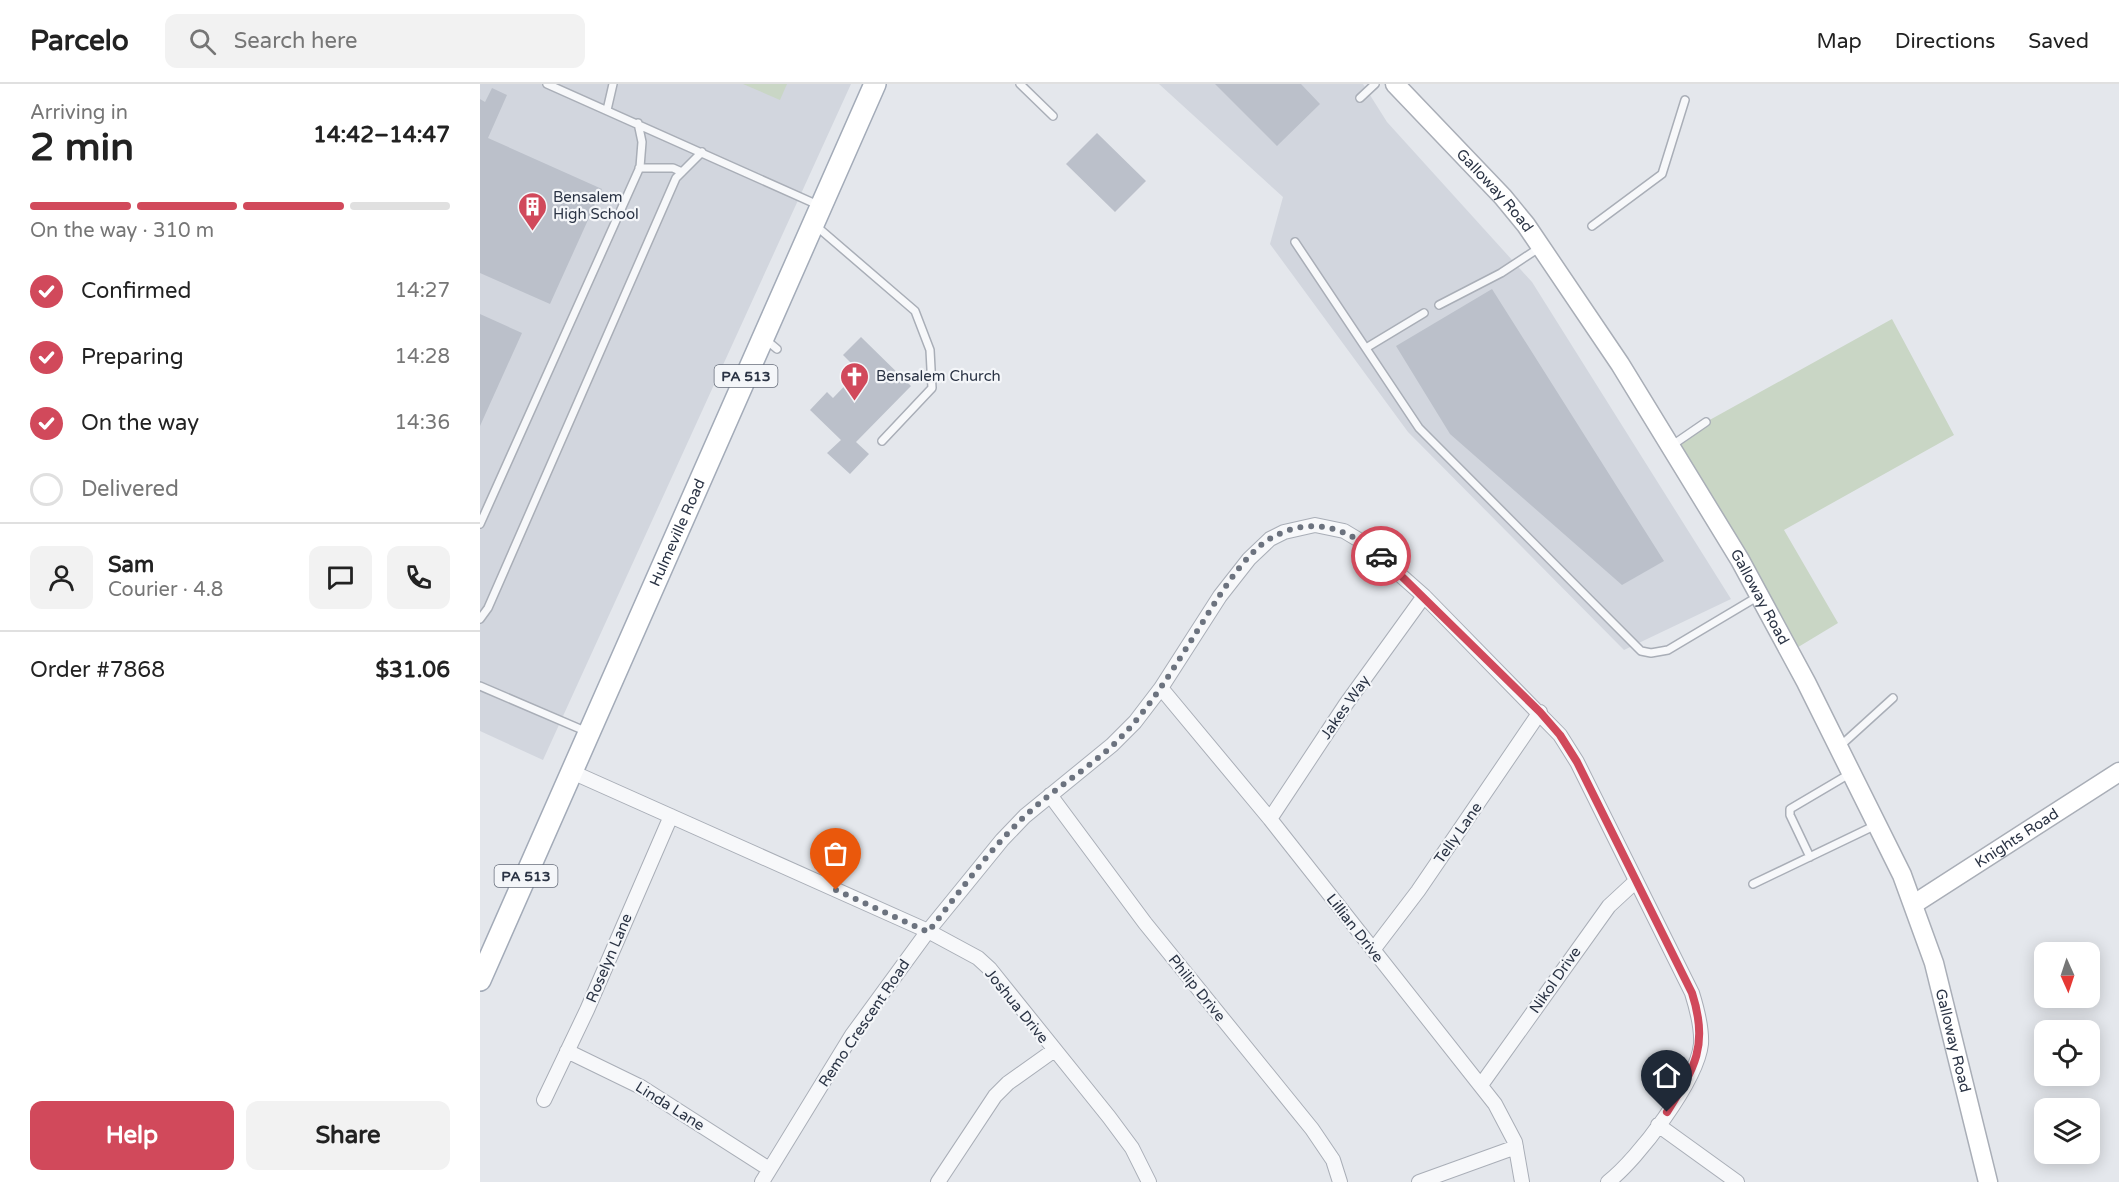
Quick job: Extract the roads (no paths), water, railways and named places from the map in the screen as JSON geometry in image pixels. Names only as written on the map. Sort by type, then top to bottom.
[{"type":"main road","name":"Hulmeville Road","points":[[480,980],[589,733],[770,344],[817,214],[875,84]]},
{"type":"main road","name":"Galloway Road","points":[[1395,84],[1503,196],[1541,247],[1671,446],[1760,596],[1852,772],[1914,904],[1934,963],[1988,1182]]},
{"type":"main road","name":"Knights Road","points":[[1914,904],[2119,772]]},
{"type":"street","name":"Remo Crescent Road","points":[[762,1182],[852,1035],[928,932],[1002,840],[1050,795],[1113,745],[1161,688],[1220,596],[1249,559],[1270,539],[1284,532],[1315,525],[1344,531],[1379,555],[1424,596],[1560,735],[1577,762],[1692,993],[1701,1031],[1696,1064],[1658,1125],[1629,1162],[1608,1182]]},
{"type":"street","name":"Jakes Way","points":[[1270,819],[1346,704],[1424,596]]},
{"type":"street","name":"Lillian Drive","points":[[1161,688],[1270,819],[1481,1085],[1507,1124],[1516,1146],[1522,1182]]},
{"type":"street","name":"Telly Lane","points":[[1373,950],[1418,891],[1540,712]]},
{"type":"street","name":"Joshua Drive","points":[[572,772],[928,932],[978,958],[990,969],[1132,1148],[1149,1182]]},
{"type":"street","name":"Philip Drive","points":[[1050,795],[1160,941],[1312,1129],[1333,1160],[1341,1182]]},
{"type":"street","name":"Roselyn Lane","points":[[544,1100],[671,816]]},
{"type":"street","name":"Nikol Drive","points":[[1481,1085],[1609,906],[1636,881]]},
{"type":"street","name":"Linda Lane","points":[[567,1051],[641,1087],[769,1169]]},
{"type":"street","points":[[938,1182],[995,1096],[1008,1083],[1053,1051]]},
{"type":"street","points":[[1658,1125],[1737,1182]]},
{"type":"street","points":[[1419,1182],[1516,1146]]},
{"type":"lane","points":[[547,84],[702,152],[817,214],[915,311],[930,351],[932,388],[882,441]]},
{"type":"lane","points":[[606,110],[614,84]]},
{"type":"lane","points":[[1020,84],[1053,116]]},
{"type":"lane","points":[[1360,98],[1375,84]]},
{"type":"lane","points":[[1592,226],[1662,174],[1685,100]]},
{"type":"lane","points":[[480,524],[639,168],[642,142],[638,123]]},
{"type":"lane","points":[[480,619],[488,608],[666,198],[676,178],[702,152]]},
{"type":"lane","points":[[639,168],[673,168],[682,171]]},
{"type":"lane","points":[[1295,242],[1419,428],[1641,651],[1651,653],[1668,650],[1760,596]]},
{"type":"lane","points":[[1439,305],[1501,273],[1541,247]]},
{"type":"lane","points":[[1366,348],[1424,313]]},
{"type":"lane","points":[[1671,446],[1706,422]]},
{"type":"lane","points":[[480,686],[589,733]]},
{"type":"lane","points":[[1839,747],[1893,698]]},
{"type":"lane","points":[[1810,857],[1790,815],[1790,809],[1852,772]]},
{"type":"lane","points":[[1753,884],[1878,824]]},
{"type":"place","name":"Bensalem High School","points":[[532,232]]},
{"type":"place","name":"Bensalem Church","points":[[855,402]]}]
